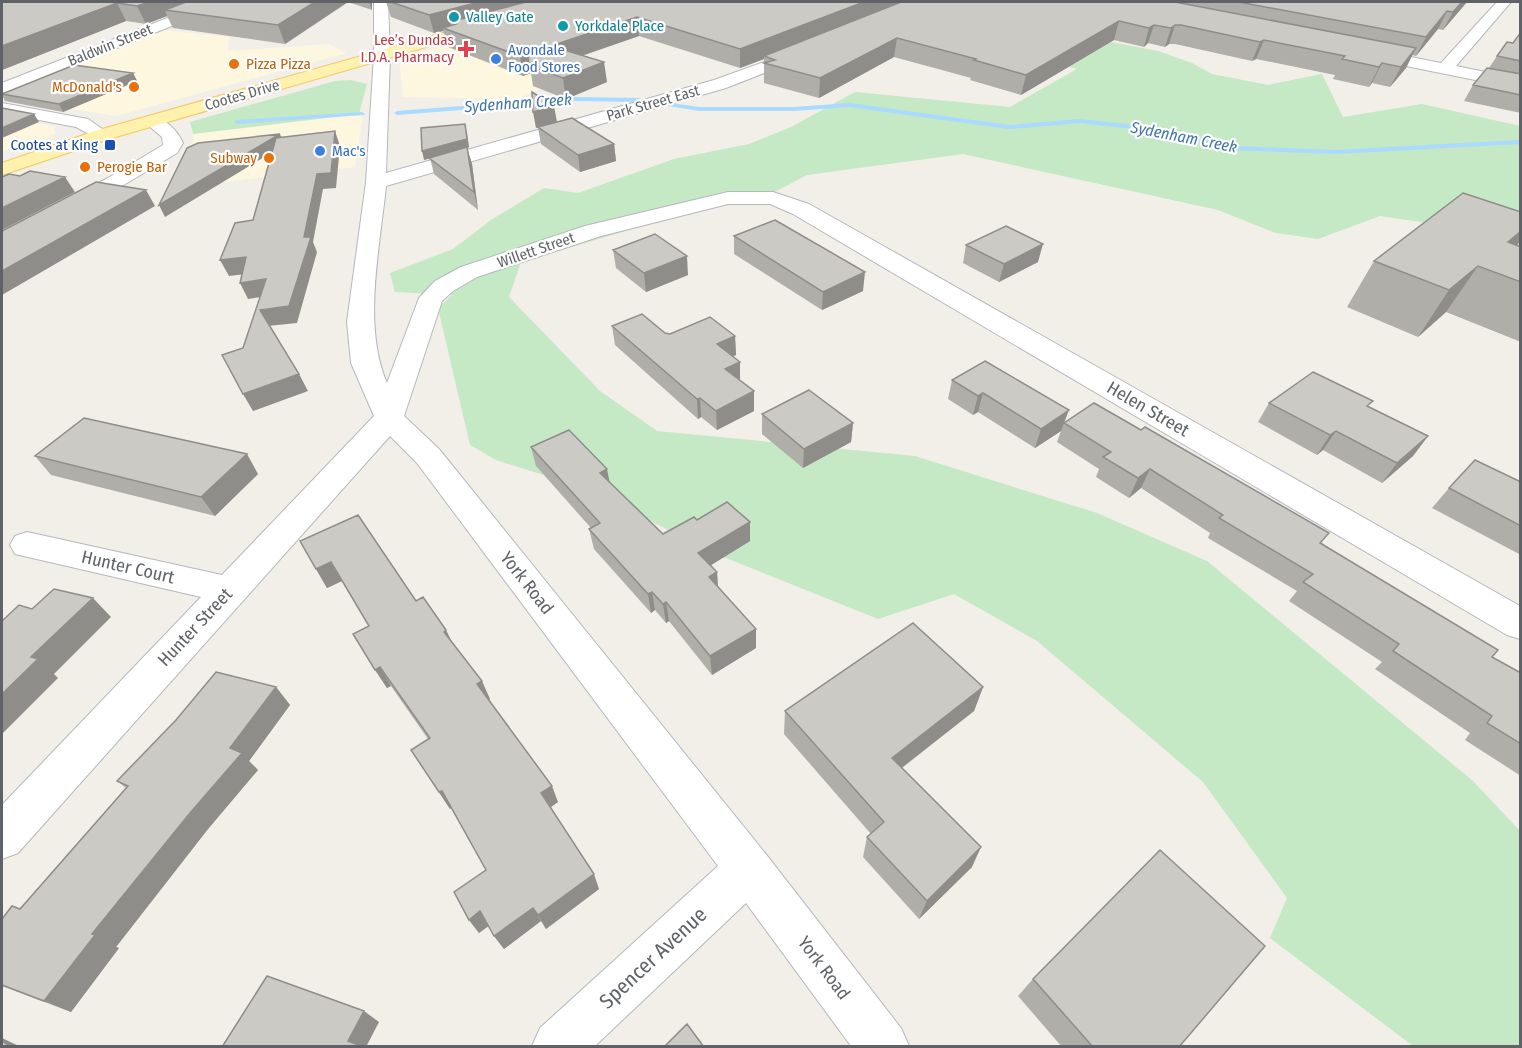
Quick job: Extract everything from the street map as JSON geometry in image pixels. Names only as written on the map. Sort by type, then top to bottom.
[{"type":"main road","name":"Cootes Drive","points":[[2,159],[102,135],[293,81],[382,67],[566,2]]},
{"type":"main road","points":[[293,81],[382,67]]},
{"type":"main road","name":"Cootes Drive","points":[[2,170],[102,135]]},
{"type":"street","name":"Baldwin Street","points":[[2,89],[219,2]]},
{"type":"street","name":"York Road","points":[[381,2],[382,67],[376,182],[360,322],[365,363],[389,418],[428,456],[749,869],[883,1047]]},
{"type":"street","points":[[1445,69],[1504,2]]},
{"type":"street","name":"Park Street East","points":[[376,182],[720,84],[816,47]]},
{"type":"street","points":[[1354,50],[1521,84]]},
{"type":"street","points":[[2,108],[82,123],[102,135]]},
{"type":"street","points":[[2,241],[160,157],[173,145],[174,140],[170,134],[152,121]]},
{"type":"street","name":"Willett Street","points":[[389,418],[431,298],[444,286],[469,272],[592,231],[728,198],[773,198]]},
{"type":"street","name":"Helen Street","points":[[773,198],[801,209],[1521,624]]},
{"type":"street","name":"Hunter Street","points":[[2,837],[389,418]]},
{"type":"street","name":"Hunter Court","points":[[27,545],[229,590]]},
{"type":"street","name":"Spencer Avenue","points":[[558,1047],[749,869]]},
{"type":"shaded area","points":[[163,30],[229,37],[228,51],[328,44],[347,53],[116,116],[2,98]]},
{"type":"shaded area","points":[[496,30],[596,66],[517,99],[403,97],[399,59]]},
{"type":"shaded area","points":[[363,114],[355,167],[223,182],[181,178],[186,152],[194,141],[190,122]]},
{"type":"shaded area","points":[[2,116],[57,127],[53,128],[56,133],[39,142],[2,152]]},
{"type":"green space","points":[[1032,27],[1158,51],[1192,63],[1212,74],[1268,85],[1322,74],[1343,117],[1422,104],[1520,126],[1520,246],[1421,222],[1380,216],[1318,239],[1276,233],[1218,210],[963,154],[807,175],[765,197],[723,202],[521,262],[509,297],[600,391],[657,431],[915,456],[1097,513],[1207,561],[1473,781],[1520,831],[1520,1046],[1413,1046],[1270,938],[1287,898],[1203,782],[1037,641],[954,594],[878,619],[706,550],[594,491],[496,460],[470,445],[438,308],[452,295],[395,292],[390,273],[453,249],[491,220],[544,188],[578,193],[674,159],[749,144],[791,127],[855,92],[1010,107],[1077,69],[995,47]]},
{"type":"green space","points":[[351,80],[367,84],[359,114],[193,134],[190,122],[335,81]]},
{"type":"building","points":[[2,2],[149,2],[137,6],[117,3],[2,46]]},
{"type":"building","points":[[186,2],[315,2],[278,25],[165,10]]},
{"type":"building","points":[[391,2],[479,2],[429,15]]},
{"type":"building","points":[[526,2],[864,2],[740,49],[637,17],[551,46],[604,62],[563,78],[529,66],[528,53],[520,56],[443,28],[456,24],[450,22]]},
{"type":"building","points":[[901,2],[1175,2],[1416,48],[1401,67],[1382,63],[1379,67],[1342,59],[1345,56],[1264,40],[1260,42],[1181,25],[1171,28],[1154,25],[1149,28],[1119,21],[1026,75],[897,38],[820,78],[764,63],[775,60],[764,56]]},
{"type":"building","points":[[1239,2],[1462,2],[1453,12],[1447,11],[1426,37]]},
{"type":"building","points":[[1521,32],[1521,61],[1497,56],[1507,42],[1513,43]]},
{"type":"building","points":[[74,65],[133,73],[59,104],[2,94]]},
{"type":"building","points":[[1487,68],[1521,74],[1521,95],[1473,85]]},
{"type":"building","points":[[532,92],[554,106],[533,112]]},
{"type":"building","points":[[2,108],[34,114],[2,128]]},
{"type":"building","points":[[572,118],[614,144],[578,155],[538,127]]},
{"type":"building","points":[[465,124],[467,139],[422,151],[421,128]]},
{"type":"building","points":[[335,131],[331,173],[317,174],[304,237],[311,237],[289,306],[260,310],[299,374],[243,394],[222,355],[243,348],[266,279],[240,283],[246,257],[220,260],[235,223],[253,220],[276,138]]},
{"type":"building","points":[[280,134],[159,205],[187,148],[198,143]]},
{"type":"building","points":[[467,147],[474,192],[429,158]]},
{"type":"building","points":[[30,171],[65,177],[2,208],[2,177],[9,174],[20,176]]},
{"type":"building","points":[[96,182],[146,190],[2,271],[2,231]]},
{"type":"building","points":[[1463,193],[1521,212],[1521,231],[1508,242],[1521,247],[1521,282],[1478,266],[1449,290],[1374,261]]},
{"type":"building","points":[[775,220],[865,272],[823,292],[734,236]]},
{"type":"building","points":[[1006,226],[1043,244],[1004,264],[966,245]]},
{"type":"building","points":[[655,234],[687,256],[644,273],[613,250]]},
{"type":"building","points":[[642,314],[665,333],[670,334],[710,317],[735,336],[717,344],[740,362],[725,369],[754,391],[716,411],[700,398],[697,399],[612,326]]},
{"type":"building","points":[[985,361],[1069,410],[1041,429],[983,393],[978,396],[952,380]]},
{"type":"building","points":[[1313,372],[1373,401],[1367,406],[1428,436],[1397,463],[1336,431],[1330,435],[1269,403]]},
{"type":"building","points":[[809,390],[853,423],[804,449],[762,414]]},
{"type":"building","points":[[1094,403],[1141,430],[1145,427],[1329,533],[1320,543],[1498,650],[1492,657],[1521,673],[1521,744],[1487,723],[1492,716],[1393,651],[1399,644],[1303,582],[1313,574],[1219,518],[1223,515],[1150,469],[1138,478],[1103,457],[1111,452],[1064,423]]},
{"type":"building","points":[[84,418],[247,454],[201,497],[35,456]]},
{"type":"building","points":[[569,430],[607,469],[600,473],[663,534],[694,517],[697,520],[727,502],[750,522],[698,553],[717,572],[709,577],[756,629],[710,656],[666,602],[663,604],[652,592],[648,594],[589,529],[600,523],[531,447]]},
{"type":"building","points":[[1475,460],[1521,482],[1521,526],[1449,488]]},
{"type":"building","points":[[358,515],[416,601],[423,597],[446,630],[444,632],[482,681],[477,684],[552,786],[541,793],[594,874],[538,915],[533,908],[494,936],[480,911],[469,920],[454,892],[486,870],[442,791],[439,792],[411,750],[430,738],[380,667],[375,670],[353,634],[369,626],[331,562],[316,569],[300,541]]},
{"type":"building","points":[[54,589],[93,598],[31,657],[38,659],[2,694],[2,621],[19,605],[32,609]]},
{"type":"building","points":[[913,623],[983,687],[892,758],[981,847],[927,901],[867,837],[884,822],[785,711]]},
{"type":"building","points":[[216,672],[276,687],[230,748],[242,753],[92,934],[95,935],[44,1001],[2,985],[2,919],[12,906],[20,909],[128,786],[117,781],[176,720]]},
{"type":"building","points":[[1160,850],[1265,946],[1179,1047],[1093,1047],[1033,979]]},
{"type":"building","points":[[267,976],[364,1011],[348,1041],[361,1046],[222,1047]]},
{"type":"building","points":[[687,1024],[704,1047],[664,1047]]},
{"type":"waterway","name":"Sydenham Creek","points":[[397,113],[576,99],[639,100]]},
{"type":"waterway","name":"Sydenham Creek","points":[[670,105],[699,109],[794,109],[849,105],[1009,127],[1079,121],[1152,129],[1230,148],[1336,152],[1520,142]]},
{"type":"waterway","name":"Sydenham Creek","points":[[237,122],[362,114]]},
{"type":"place","name":"Valley Gate","points":[[454,17]]},
{"type":"place","name":"Yorkdale Place","points":[[563,26]]},
{"type":"place","name":"Lee’s Dundas I.D.A. Pharmacy","points":[[466,49]]},
{"type":"place","name":"Avondale Food Stores","points":[[496,59]]},
{"type":"place","name":"Pizza Pizza","points":[[234,64]]},
{"type":"place","name":"McDonald's","points":[[134,87]]},
{"type":"place","name":"Cootes at King","points":[[110,145]]},
{"type":"place","name":"Mac's","points":[[320,151]]},
{"type":"place","name":"Subway","points":[[269,158]]},
{"type":"place","name":"Perogie Bar","points":[[85,167]]}]
